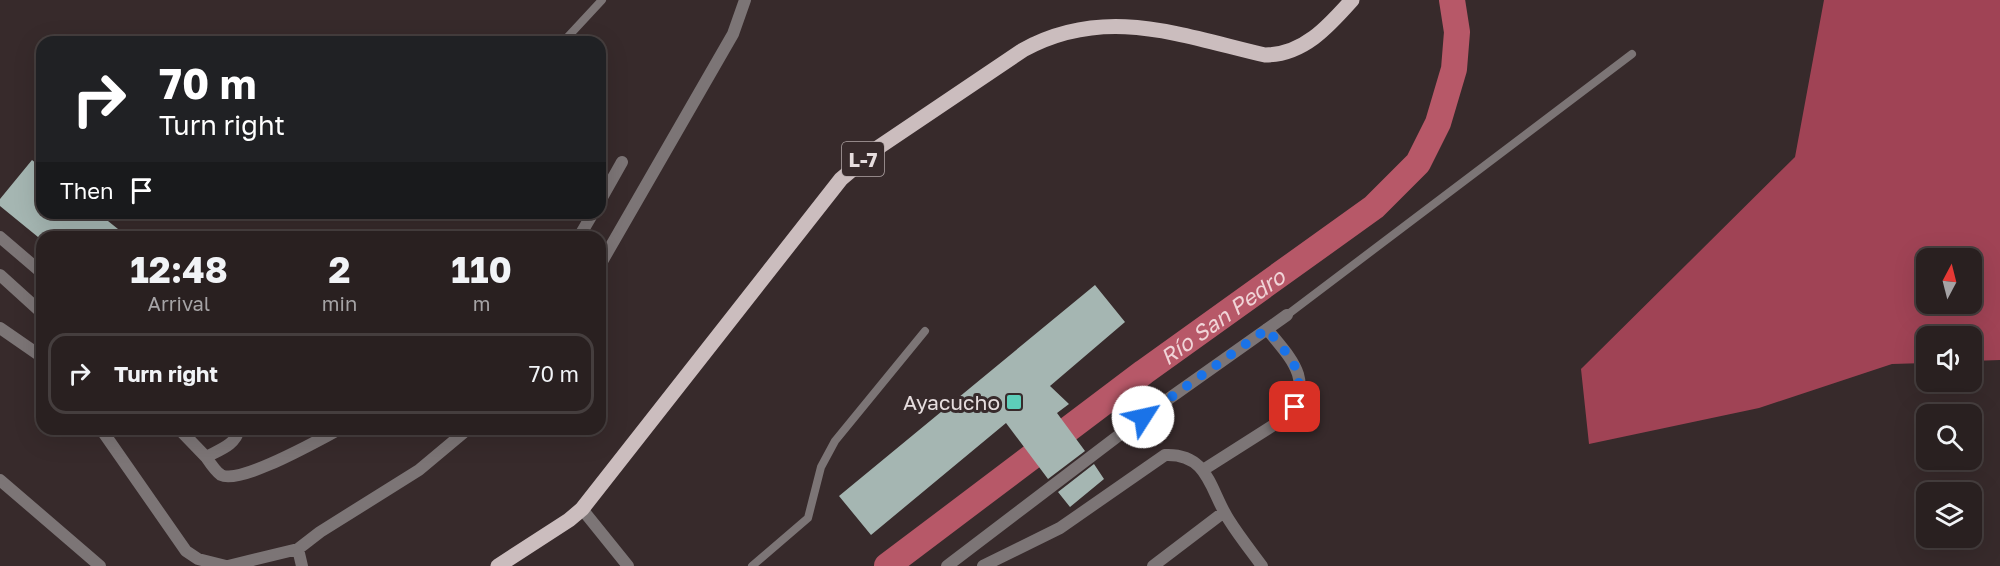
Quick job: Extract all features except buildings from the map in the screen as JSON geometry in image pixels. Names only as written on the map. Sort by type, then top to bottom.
[{"type":"main road","name":"L-7","points":[[498,566],[569,520],[582,509],[841,179],[879,147],[1001,64],[1048,36],[1082,27],[1124,25],[1163,31],[1265,55],[1278,55],[1300,47],[1321,33],[1352,0]]},
{"type":"street","points":[[606,255],[734,34],[745,0]]},
{"type":"street","points":[[606,190],[622,162]]},
{"type":"street","points":[[0,237],[36,268]]},
{"type":"street","points":[[0,275],[36,308]]},
{"type":"street","points":[[946,566],[1143,417],[1287,315]]},
{"type":"street","points":[[0,328],[36,353]]},
{"type":"street","points":[[1203,470],[1288,416],[1295,407],[1300,390],[1299,370],[1267,329]]},
{"type":"street","points":[[105,435],[186,551],[198,559],[227,566],[240,565],[298,549],[320,532],[418,470],[461,435]]},
{"type":"street","points":[[185,435],[220,475],[229,477],[268,466],[328,435]]},
{"type":"street","points":[[206,457],[228,446],[238,435]]},
{"type":"street","points":[[983,566],[1060,528],[1165,455],[1178,454],[1203,470],[1213,484],[1224,512],[1262,566]]},
{"type":"street","points":[[0,480],[100,566]]},
{"type":"street","points":[[582,509],[628,566]]},
{"type":"street","points":[[1153,566],[1224,512]]},
{"type":"street","points":[[298,549],[302,566]]},
{"type":"lane","points":[[569,36],[602,0]]},
{"type":"lane","points":[[1287,315],[1632,54]]},
{"type":"lane","points":[[752,566],[808,518],[822,466],[834,441],[925,331]]},
{"type":"shaded area","points":[[1824,0],[2000,0],[2000,360],[1982,361],[1982,326],[1916,326],[1916,363],[1892,364],[1759,408],[1589,444],[1581,369],[1795,157]]},
{"type":"waterway","name":"Río San Pedro","points":[[887,566],[1144,372],[1374,207],[1418,163],[1438,123],[1454,69],[1457,32],[1452,0]]},
{"type":"place","name":"Ayacucho","points":[[1014,402]]},
{"type":"route","points":[[1143,417],[1267,329],[1299,370],[1300,390],[1295,407]]}]
